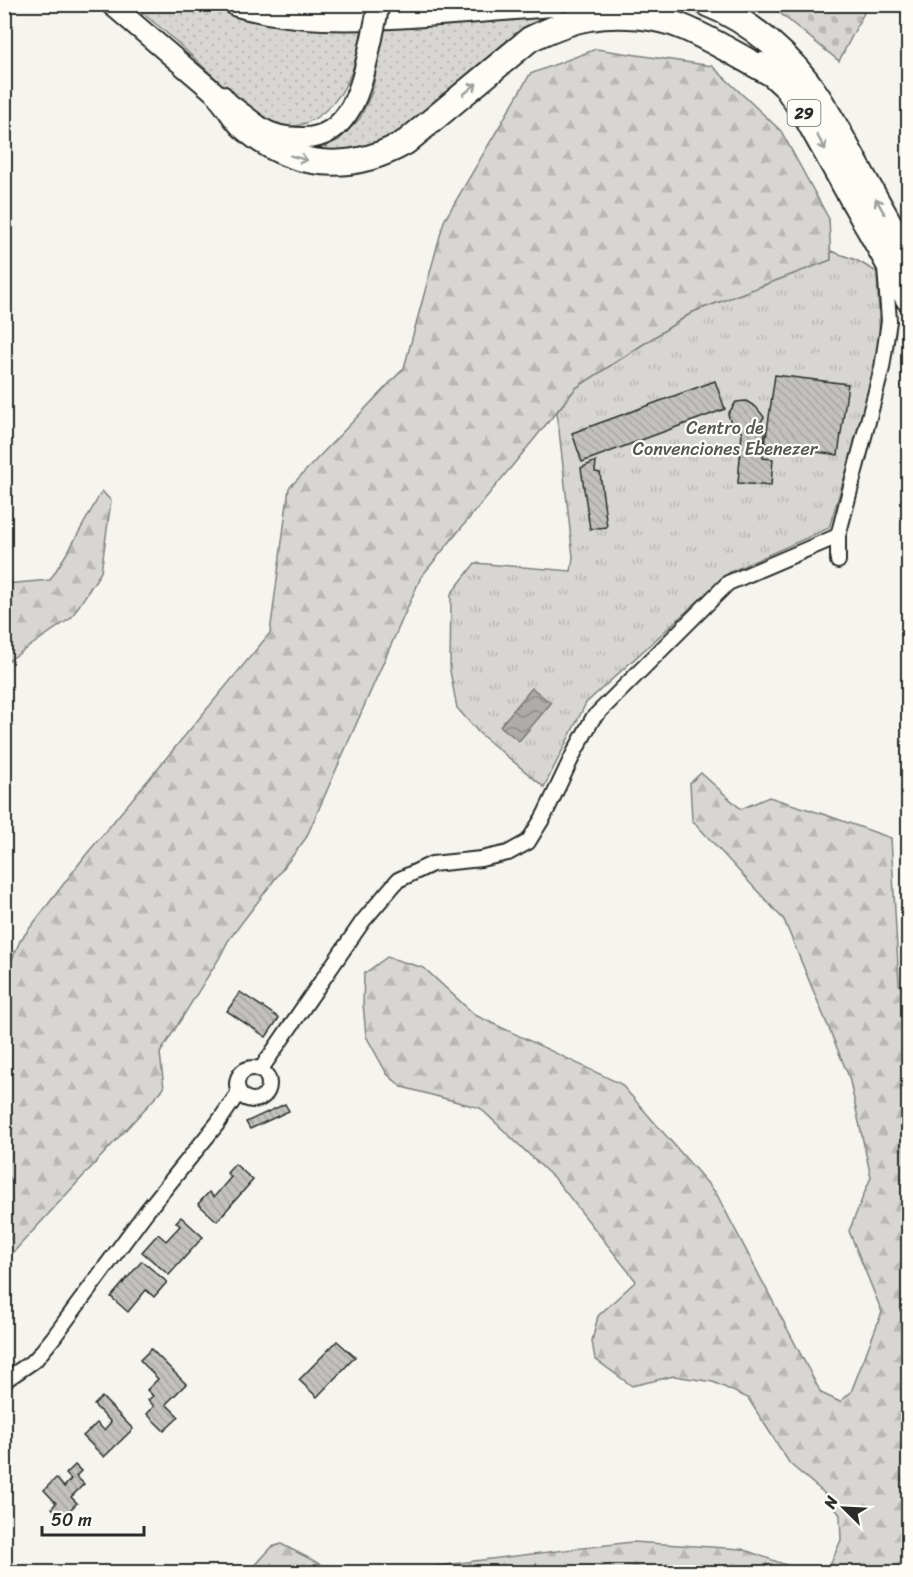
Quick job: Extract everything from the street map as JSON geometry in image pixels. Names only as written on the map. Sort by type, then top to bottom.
[{"type":"highway","points":[[237,4],[277,14],[328,18],[415,15],[553,4]]},
{"type":"highway","name":"29","points":[[628,4],[673,14],[710,28],[745,50],[786,87],[806,115],[909,299]]},
{"type":"highway","name":"29","points":[[707,4],[751,28],[799,72],[817,95],[837,128],[909,257]]},
{"type":"highway","points":[[740,4],[774,32],[795,54],[826,101],[837,128]]},
{"type":"highway","points":[[222,98],[243,126],[270,146],[296,158],[320,163],[343,163],[372,158],[406,142],[530,39],[548,30],[590,18],[625,16],[655,19],[684,27],[774,75]]},
{"type":"main road","points":[[111,4],[222,98],[267,132],[293,138],[317,137],[336,126],[350,110],[358,93],[379,4]]},
{"type":"street","points":[[838,561],[838,536],[882,368],[889,321],[885,257]]},
{"type":"street","points":[[261,1069],[363,921],[398,880],[432,864],[481,859],[508,853],[528,842],[544,816],[573,753],[593,718],[728,583],[838,536]]},
{"type":"street","points":[[250,1067],[261,1069],[268,1077],[267,1092],[263,1096],[253,1100],[242,1096],[239,1092],[236,1082],[241,1072],[250,1067]]},
{"type":"street","points":[[4,1381],[35,1360],[53,1338],[146,1212],[217,1124],[239,1092]]},
{"type":"green space","points":[[132,5],[210,5],[264,20],[363,26],[352,71],[333,103],[313,120],[290,126],[277,125],[253,111]]},
{"type":"green space","points":[[770,5],[868,5],[839,61]]},
{"type":"green space","points":[[586,11],[394,143],[373,151],[303,150],[326,146],[339,140],[360,118],[372,92],[384,29],[486,22]]},
{"type":"green space","points":[[596,49],[712,66],[781,131],[829,219],[831,260],[693,312],[576,388],[421,577],[306,838],[228,941],[160,1053],[164,1088],[9,1257],[5,1257],[4,978],[20,941],[85,856],[270,633],[289,488],[404,368],[444,221],[530,74]]},
{"type":"green space","name":"Centro de Convenciones Ebenezer","points":[[831,251],[856,260],[877,272],[880,343],[869,398],[829,528],[730,572],[586,703],[544,787],[479,733],[457,708],[450,671],[451,594],[475,563],[571,571],[573,557],[557,412],[576,388],[693,312],[831,260]]},
{"type":"green space","points":[[102,491],[111,501],[101,572],[71,618],[5,663],[5,584],[50,580]]},
{"type":"green space","points":[[701,773],[741,809],[769,797],[891,838],[899,984],[908,998],[908,1572],[827,1572],[841,1540],[840,1515],[823,1492],[790,1464],[748,1398],[713,1382],[674,1376],[632,1386],[595,1359],[592,1341],[598,1316],[636,1281],[556,1180],[480,1108],[402,1087],[387,1074],[366,1036],[363,1003],[364,974],[387,957],[424,968],[475,1015],[621,1084],[716,1193],[821,1393],[840,1402],[851,1392],[882,1312],[849,1231],[871,1177],[849,1077],[784,920],[692,820],[690,783]]},
{"type":"green space","points":[[632,1542],[742,1549],[797,1569],[827,1572],[399,1572]]},
{"type":"green space","points":[[281,1544],[322,1565],[371,1572],[249,1572],[272,1547]]},
{"type":"water","points":[[532,688],[551,703],[519,741],[500,726]]},
{"type":"building","points":[[775,375],[848,384],[838,455],[765,445]]},
{"type":"building","points":[[715,381],[725,409],[582,462],[572,433]]},
{"type":"building","points":[[746,401],[756,407],[764,417],[756,430],[765,430],[763,458],[773,459],[771,486],[738,483],[742,432],[732,427],[728,414],[736,402]]},
{"type":"building","points":[[596,461],[595,472],[600,473],[607,527],[590,529],[581,468]]},
{"type":"building","points":[[240,992],[279,1018],[266,1037],[227,1011]]},
{"type":"building","points":[[285,1104],[289,1111],[250,1129],[246,1122]]},
{"type":"building","points":[[235,1164],[253,1180],[217,1221],[198,1204],[209,1192],[214,1197],[231,1177],[227,1173]]},
{"type":"building","points":[[181,1217],[203,1237],[169,1275],[142,1252],[158,1234],[166,1241],[180,1226],[176,1222]]},
{"type":"building","points":[[142,1261],[167,1282],[154,1297],[146,1290],[128,1312],[111,1297]]},
{"type":"building","points":[[337,1341],[355,1357],[317,1397],[299,1380]]},
{"type":"building","points":[[151,1349],[186,1384],[166,1404],[179,1417],[164,1431],[147,1414],[154,1406],[148,1400],[153,1396],[147,1390],[158,1379],[140,1360]]},
{"type":"building","points":[[102,1397],[133,1429],[104,1457],[83,1436],[97,1423],[104,1430],[111,1422],[94,1405]]},
{"type":"building","points":[[75,1465],[81,1471],[76,1476],[84,1484],[71,1497],[77,1503],[62,1518],[52,1508],[56,1503],[44,1490],[56,1478],[64,1487],[71,1479],[66,1474]]}]
